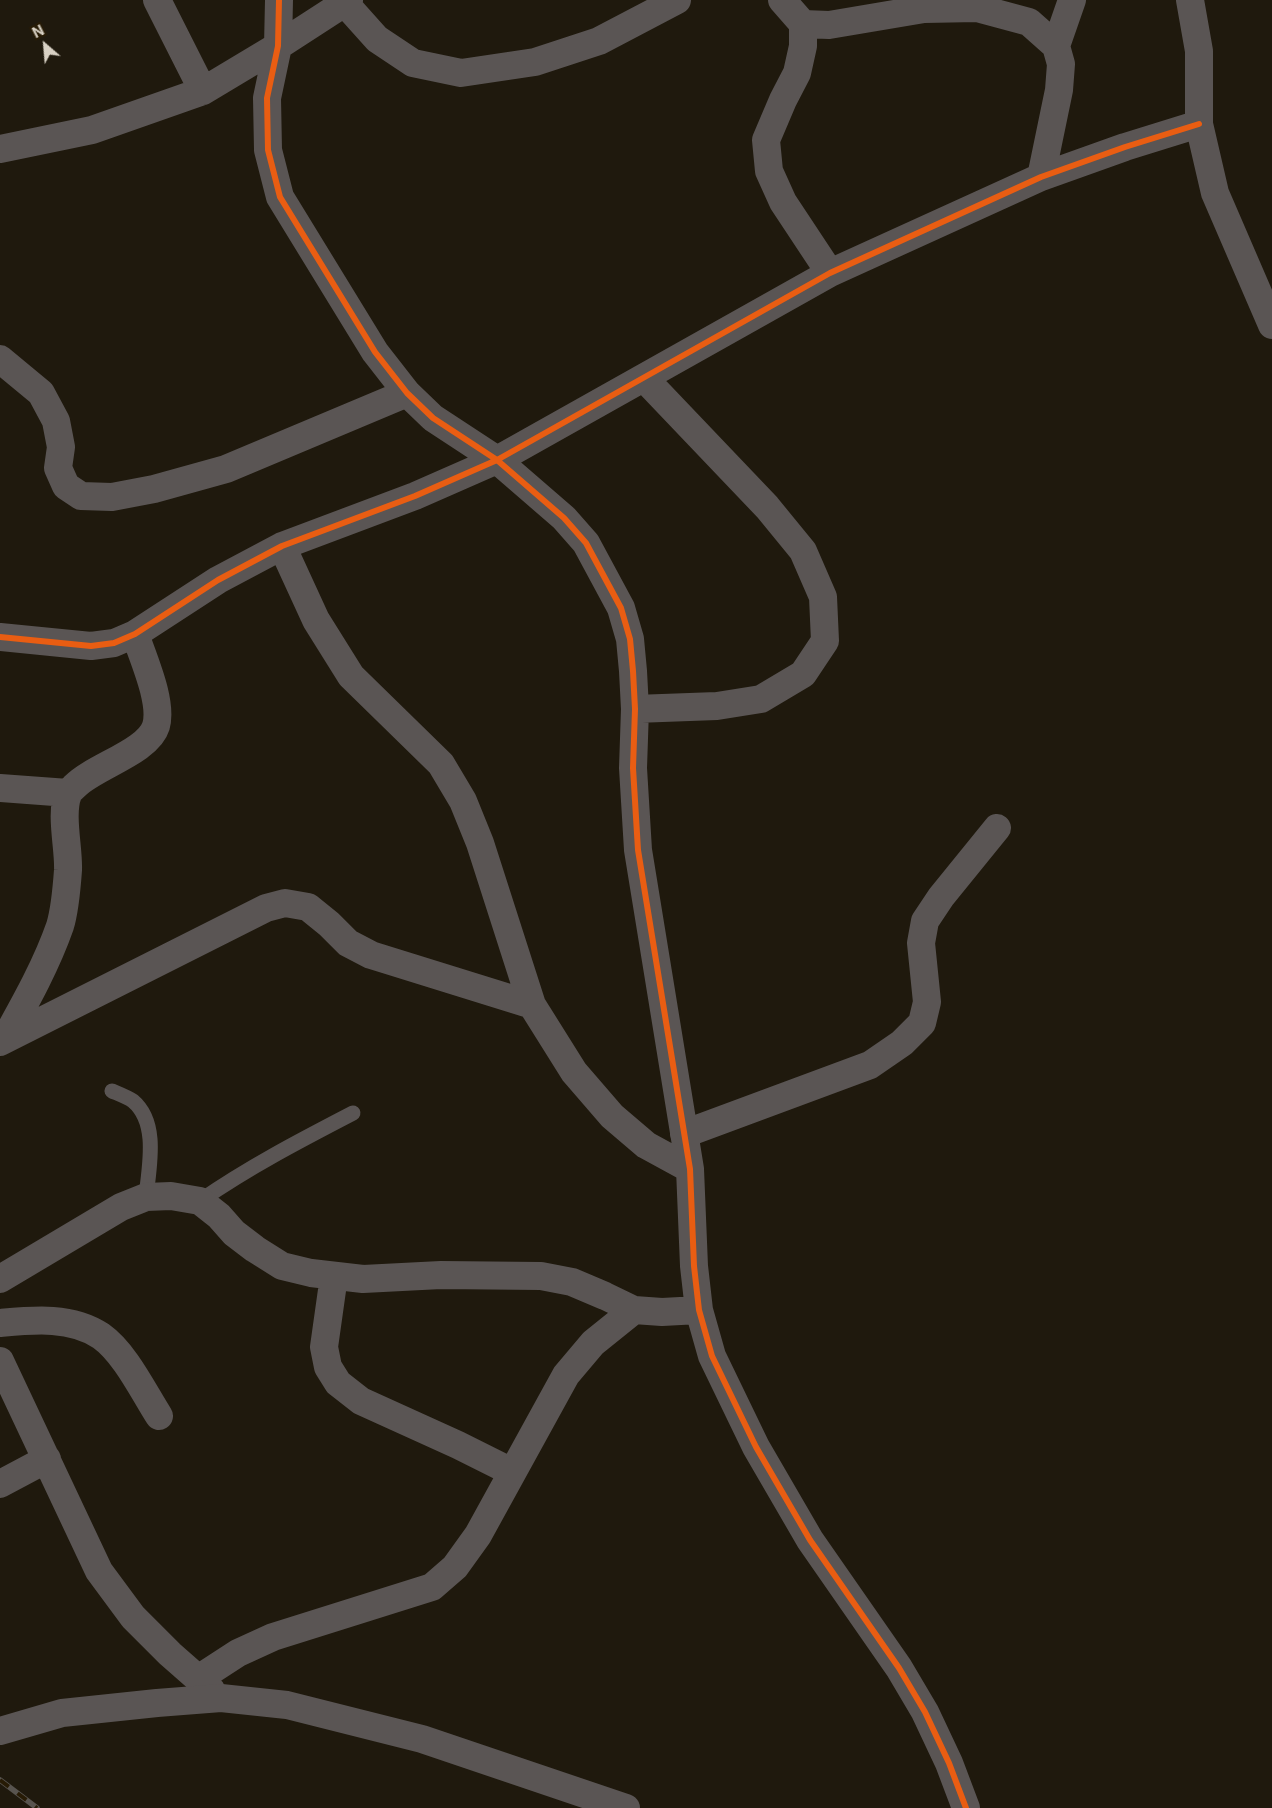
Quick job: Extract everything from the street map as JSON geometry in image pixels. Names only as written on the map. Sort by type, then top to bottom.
[{"type":"street","points":[[157,0],[203,91]]},
{"type":"street","points":[[280,0],[278,46],[267,98],[268,150],[280,197],[375,352],[406,393],[433,418],[497,460],[564,518],[586,543],[621,608],[630,639],[635,710],[634,768],[638,850],[690,1169],[694,1266],[699,1310],[712,1356],[756,1447],[810,1540],[899,1668],[921,1705],[949,1763],[966,1808]]},
{"type":"street","points":[[0,149],[92,130],[203,91],[278,46],[345,1],[377,39],[413,63],[461,74],[535,62],[599,41],[677,0]]},
{"type":"street","points":[[782,0],[803,24],[803,46],[797,73],[766,140],[769,171],[783,202],[830,273]]},
{"type":"street","points":[[1056,46],[1072,0]]},
{"type":"street","points":[[1190,0],[1199,51],[1200,124],[1215,193],[1272,325]]},
{"type":"street","points":[[803,24],[829,25],[924,9],[977,8],[1029,22],[1056,46],[1061,64],[1059,90],[1041,177]]},
{"type":"street","points":[[0,637],[91,646],[114,643],[136,634],[218,580],[282,546],[415,496],[497,460],[830,273],[1041,177],[1125,147],[1200,124]]},
{"type":"street","points":[[0,359],[41,393],[56,421],[60,447],[58,468],[66,486],[81,496],[112,496],[154,489],[226,469],[406,393]]},
{"type":"street","points":[[635,710],[717,706],[761,699],[803,674],[825,641],[823,597],[803,551],[767,507],[644,378]]},
{"type":"street","points":[[282,546],[316,620],[352,676],[441,764],[464,801],[480,843],[532,1005],[574,1072],[612,1116],[646,1145],[690,1169]]},
{"type":"street","points":[[3,1040],[36,982],[60,925],[68,870],[65,816],[68,793],[84,777],[135,750],[150,737],[156,726],[157,708],[154,694],[136,634]]},
{"type":"street","points":[[0,788],[68,793]]},
{"type":"street","points":[[684,1134],[870,1065],[902,1043],[922,1023],[926,1002],[921,943],[925,921],[941,897],[997,828]]},
{"type":"street","points":[[3,1040],[266,908],[285,903],[308,908],[329,924],[348,943],[372,955],[532,1005]]},
{"type":"street","points":[[0,1279],[121,1206],[146,1197],[171,1196],[200,1201],[255,1249],[282,1266],[310,1273],[363,1279],[441,1275],[540,1276],[572,1282],[634,1310],[662,1312],[699,1310]]},
{"type":"street","points":[[334,1276],[324,1347],[328,1367],[338,1383],[361,1401],[512,1472]]},
{"type":"street","points":[[198,1678],[238,1653],[273,1637],[432,1587],[455,1567],[478,1535],[566,1376],[593,1343],[634,1310]]},
{"type":"street","points":[[0,1324],[53,1320],[80,1326],[101,1336],[121,1356],[159,1416]]},
{"type":"street","points":[[0,1361],[99,1571],[133,1617],[170,1654],[221,1698]]},
{"type":"street","points":[[0,1484],[47,1459]]},
{"type":"street","points":[[0,1732],[62,1713],[157,1703],[221,1698],[287,1705],[422,1739],[626,1808]]},
{"type":"lane","points":[[112,1091],[132,1100],[143,1112],[149,1131],[150,1158],[146,1197]]},
{"type":"lane","points":[[200,1201],[234,1177],[272,1155],[353,1113]]},
{"type":"railway","points":[[0,1780],[37,1808]]},
{"type":"cycle path","points":[[279,0],[278,46],[267,98],[268,150],[280,197],[375,352],[407,393],[433,418],[497,460],[564,518],[586,543],[621,608],[630,639],[633,671],[635,709],[633,768],[638,850],[690,1169],[694,1266],[699,1310],[712,1356],[756,1447],[810,1540],[899,1668],[925,1712],[949,1763],[966,1808]]},
{"type":"cycle path","points":[[0,637],[91,646],[114,643],[135,634],[218,580],[282,546],[415,496],[497,460],[830,273],[1041,177],[1125,147],[1199,124]]}]
